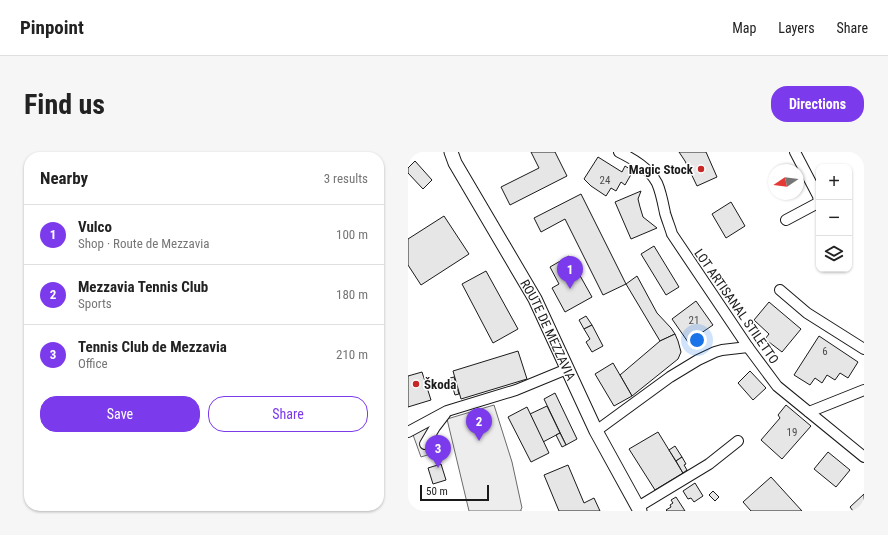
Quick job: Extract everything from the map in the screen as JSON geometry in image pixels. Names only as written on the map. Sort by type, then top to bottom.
[{"type":"main road","name":"ROUTE DE MEZZAVIA","points":[[452,152],[456,163],[535,299],[596,431],[639,509]]},
{"type":"street","name":"LOT ARTISANAL STILETTO","points":[[619,152],[628,156],[646,169],[656,183],[672,234],[748,347],[777,386],[864,457]]},
{"type":"street","points":[[786,220],[819,201],[818,196],[795,152]]},
{"type":"street","points":[[780,290],[807,313],[864,349]]},
{"type":"street","points":[[596,431],[670,377],[698,360],[722,350],[748,347]]},
{"type":"street","points":[[408,432],[447,411],[516,390],[567,369]]},
{"type":"street","points":[[809,412],[864,390]]},
{"type":"street","points":[[425,444],[447,411]]},
{"type":"street","points":[[639,509],[709,464],[738,441]]},
{"type":"shaded area","points":[[494,405],[512,462],[522,508],[521,511],[469,511],[447,419]]},
{"type":"shaded area","points":[[429,427],[437,452],[421,457],[412,432]]},
{"type":"building","points":[[531,152],[555,152],[567,176],[510,205],[501,187],[539,168]]},
{"type":"building","name":"Magic Stock","points":[[679,152],[706,152],[717,177],[697,186]]},
{"type":"building","points":[[598,157],[622,172],[625,166],[633,171],[625,185],[621,182],[616,191],[611,188],[606,196],[591,186],[584,179]]},
{"type":"building","points":[[415,161],[432,180],[423,189],[408,173],[408,168]]},
{"type":"building","points":[[641,191],[638,199],[643,217],[657,228],[631,239],[615,202]]},
{"type":"building","points":[[581,194],[626,284],[603,295],[565,219],[541,232],[534,218]]},
{"type":"building","points":[[731,202],[745,226],[726,238],[712,214]]},
{"type":"building","points":[[444,216],[469,254],[421,285],[408,265],[408,239]]},
{"type":"building","points":[[654,246],[679,287],[666,295],[641,254]]},
{"type":"building","points":[[569,256],[592,297],[565,312],[552,288],[559,284],[550,267]]},
{"type":"building","points":[[486,271],[518,329],[493,343],[462,284]]},
{"type":"building","points":[[637,276],[657,313],[675,334],[660,341],[626,284]]},
{"type":"building","points":[[696,301],[713,325],[688,342],[672,319]]},
{"type":"building","points":[[769,302],[801,329],[782,352],[765,339],[769,334],[754,320]]},
{"type":"building","points":[[586,316],[592,325],[584,329],[579,320]]},
{"type":"building","points":[[592,325],[603,346],[592,352],[586,342],[590,339],[584,329]]},
{"type":"building","points":[[675,334],[681,352],[678,359],[632,396],[620,375],[660,341]]},
{"type":"building","points":[[819,336],[858,362],[848,378],[840,373],[835,380],[827,375],[822,383],[815,378],[810,385],[794,375]]},
{"type":"building","points":[[518,351],[527,379],[461,399],[453,371]]},
{"type":"building","points":[[613,363],[632,396],[614,406],[595,374]]},
{"type":"building","points":[[750,371],[766,388],[753,400],[738,383]]},
{"type":"building","points":[[422,372],[431,400],[408,407],[408,376]]},
{"type":"building","points":[[454,377],[459,394],[455,395],[450,378]]},
{"type":"building","points":[[555,393],[577,439],[566,445],[544,399]]},
{"type":"building","points":[[786,405],[811,426],[782,459],[761,440],[780,418],[778,415]]},
{"type":"building","points":[[547,406],[560,433],[543,442],[530,414]]},
{"type":"building","points":[[527,407],[549,453],[531,462],[508,417]]},
{"type":"building","points":[[658,432],[683,473],[655,490],[629,449]]},
{"type":"building","points":[[560,433],[566,445],[562,447],[556,435]]},
{"type":"building","points":[[675,446],[682,457],[676,461],[669,450]]},
{"type":"building","points":[[828,452],[850,470],[836,487],[814,469]]},
{"type":"building","points":[[682,457],[686,464],[684,465],[687,470],[683,473],[676,461]]},
{"type":"building","points":[[441,464],[446,480],[433,484],[428,468]]},
{"type":"building","points":[[568,465],[584,503],[594,498],[600,511],[559,511],[544,475]]},
{"type":"building","points":[[771,477],[802,511],[751,511],[743,502]]},
{"type":"building","points":[[695,483],[703,496],[694,502],[691,498],[688,499],[683,491]]},
{"type":"building","points":[[713,491],[719,497],[715,501],[709,495]]},
{"type":"building","points":[[864,494],[864,511],[853,511],[850,507]]},
{"type":"building","points":[[676,497],[685,511],[667,511],[666,510],[671,507],[670,505],[673,503],[671,500]]},
{"type":"place","name":"Magic Stock","points":[[701,169]]},
{"type":"place","name":"Vulco","points":[[570,289]]},
{"type":"place","name":"Škoda","points":[[416,384]]},
{"type":"place","name":"Mezzavia Tennis Club","points":[[479,441]]},
{"type":"place","name":"Tennis Club de Mezzavia","points":[[438,468]]}]
